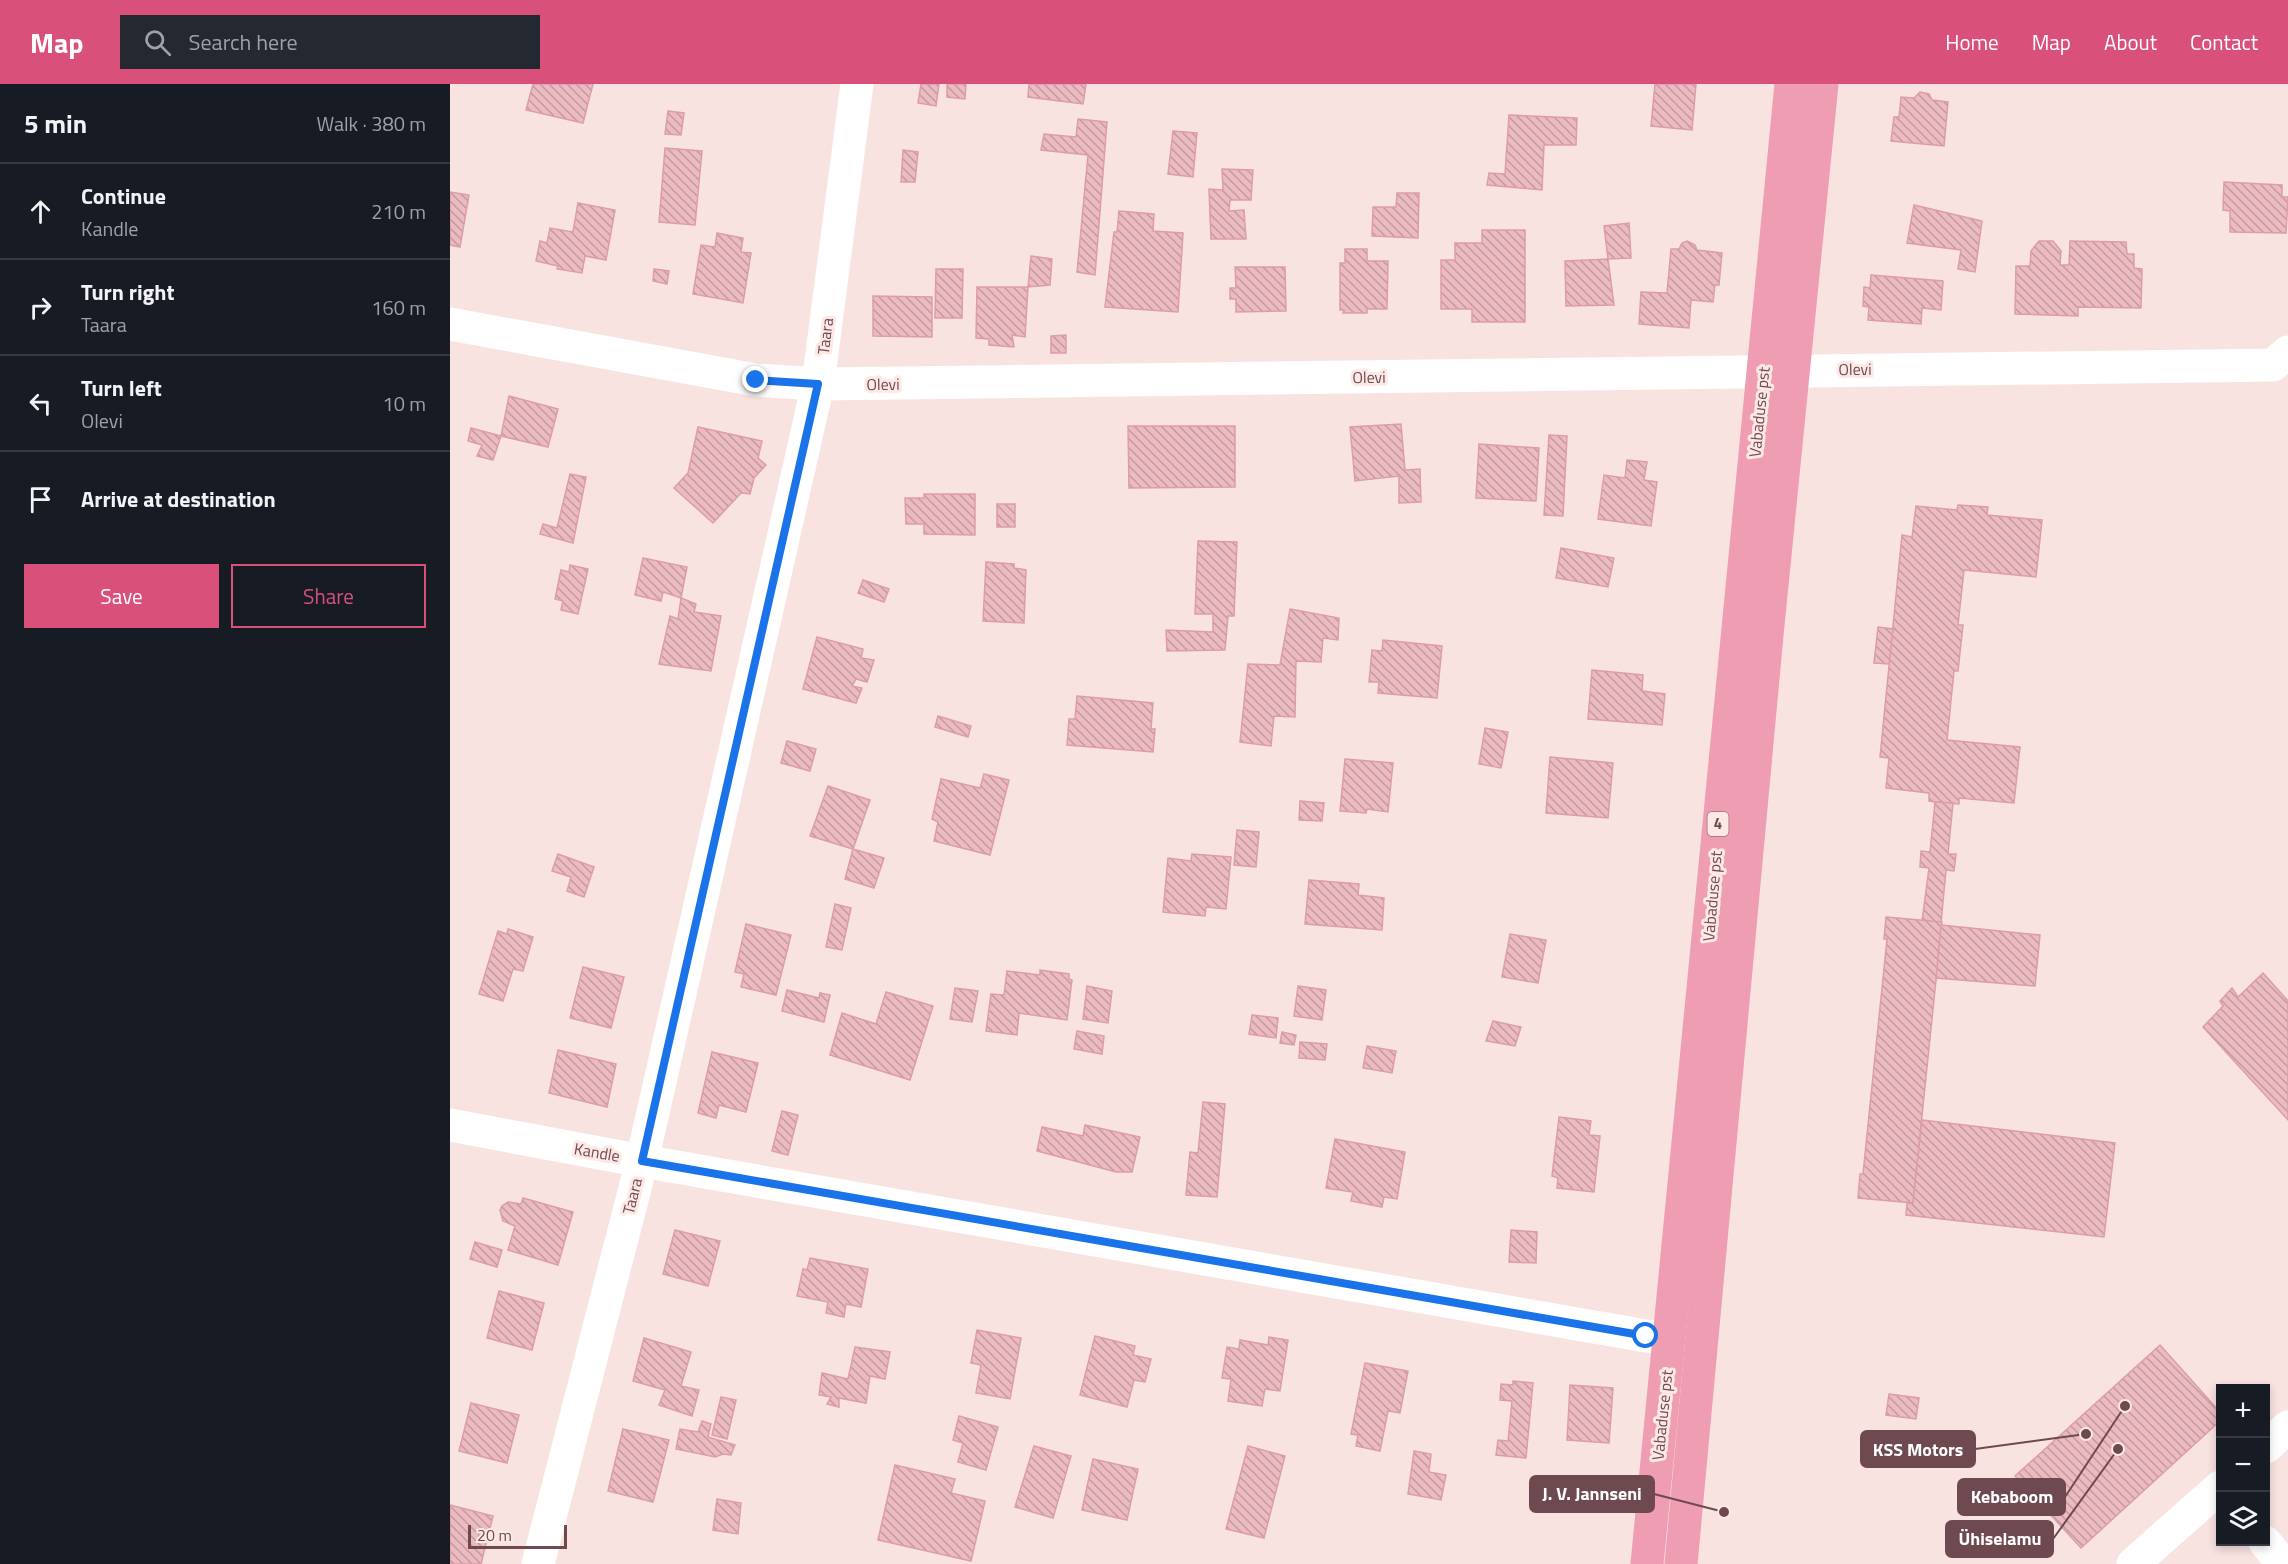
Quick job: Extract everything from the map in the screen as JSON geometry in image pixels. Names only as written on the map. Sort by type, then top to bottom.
[{"type":"highway","name":"Vabaduse pst","points":[[1681,1564],[1767,635],[1791,84]]},
{"type":"highway","name":"Vabaduse pst","points":[[1647,1564],[1669,1340],[1778,371],[1822,84]]},
{"type":"street","name":"Taara","points":[[538,1564],[642,1161],[818,384],[857,84]]},
{"type":"street","name":"Olevi","points":[[450,324],[756,380],[818,384],[2273,364],[2288,352]]},
{"type":"street","name":"Kandle","points":[[450,1125],[642,1161],[1669,1340],[1702,1343]]},
{"type":"street","points":[[2270,1443],[2288,1427]]},
{"type":"street","points":[[2133,1564],[2216,1491]]},
{"type":"street","points":[[2268,1546],[2283,1564]]},
{"type":"building","points":[[533,84],[593,84],[583,123],[526,110]]},
{"type":"building","points":[[921,84],[939,84],[936,106],[918,103]]},
{"type":"building","points":[[947,84],[966,84],[965,99],[947,97]]},
{"type":"building","points":[[1029,84],[1086,84],[1083,104],[1028,97]]},
{"type":"building","points":[[1655,84],[1696,84],[1692,130],[1651,126]]},
{"type":"building","points":[[1920,92],[1929,94],[1932,100],[1948,102],[1944,146],[1891,141],[1894,117],[1899,117],[1901,97],[1914,98]]},
{"type":"building","points":[[668,111],[684,113],[681,135],[665,134]]},
{"type":"building","points":[[1509,115],[1577,118],[1576,145],[1544,145],[1542,190],[1487,185],[1489,173],[1505,174]]},
{"type":"building","points":[[1078,119],[1107,122],[1095,275],[1077,272],[1088,155],[1041,150],[1044,134],[1076,137]]},
{"type":"building","points":[[1173,131],[1197,133],[1193,177],[1168,174]]},
{"type":"building","points":[[665,148],[702,151],[695,225],[659,222]]},
{"type":"building","points":[[903,150],[918,152],[915,182],[901,182]]},
{"type":"building","points":[[1222,169],[1253,170],[1251,200],[1230,200],[1229,211],[1244,210],[1246,239],[1211,239],[1209,189],[1223,190]]},
{"type":"building","points":[[2224,182],[2282,185],[2282,197],[2288,197],[2286,233],[2230,232],[2230,211],[2223,210]]},
{"type":"building","points":[[450,192],[469,195],[460,247],[450,245]]},
{"type":"building","points":[[1397,193],[1419,193],[1418,238],[1372,236],[1373,207],[1396,207]]},
{"type":"building","points":[[578,203],[615,210],[606,260],[585,256],[582,273],[557,269],[558,266],[536,261],[540,241],[547,243],[550,228],[573,232]]},
{"type":"building","points":[[1914,205],[1982,221],[1975,272],[1958,269],[1961,250],[1907,243]]},
{"type":"building","points":[[1119,211],[1154,214],[1153,231],[1183,233],[1178,312],[1105,307],[1114,232],[1117,232]]},
{"type":"building","points":[[1629,223],[1631,258],[1608,259],[1604,226]]},
{"type":"building","points":[[1482,230],[1525,230],[1525,322],[1472,322],[1472,309],[1441,309],[1441,260],[1455,260],[1455,243],[1482,243]]},
{"type":"building","points":[[717,233],[743,238],[741,252],[751,253],[743,303],[693,294],[701,245],[715,247]]},
{"type":"building","points":[[1687,241],[1695,245],[1697,250],[1722,253],[1719,285],[1715,285],[1713,302],[1691,300],[1689,328],[1639,324],[1641,292],[1667,293],[1671,249],[1679,249],[1682,243]]},
{"type":"building","points":[[2039,241],[2053,241],[2061,251],[2060,265],[2069,265],[2070,241],[2126,242],[2127,254],[2134,254],[2134,268],[2142,269],[2141,308],[2078,307],[2078,316],[2015,314],[2016,266],[2030,266],[2031,251]]},
{"type":"building","points":[[1345,249],[1367,249],[1367,261],[1388,261],[1387,309],[1367,309],[1367,313],[1343,313],[1344,310],[1340,310],[1340,263],[1345,263]]},
{"type":"building","points":[[1031,256],[1052,259],[1050,285],[1028,287]]},
{"type":"building","points":[[1608,259],[1614,305],[1566,306],[1565,261]]},
{"type":"building","points":[[1235,267],[1285,267],[1286,311],[1236,312],[1236,299],[1230,299],[1230,288],[1236,288]]},
{"type":"building","points":[[654,269],[669,271],[667,284],[653,281]]},
{"type":"building","points":[[936,269],[963,269],[962,318],[935,318]]},
{"type":"building","points":[[1871,275],[1943,281],[1941,310],[1922,308],[1921,324],[1868,320],[1869,307],[1863,306],[1864,287],[1870,288]]},
{"type":"building","points":[[977,287],[1028,287],[1025,337],[1012,335],[1014,347],[989,345],[989,339],[976,338]]},
{"type":"building","points":[[873,296],[932,297],[932,337],[873,336]]},
{"type":"building","points":[[1066,335],[1066,353],[1051,353],[1051,336]]},
{"type":"building","points":[[509,396],[558,409],[548,447],[501,436]]},
{"type":"building","points":[[1401,424],[1405,470],[1420,469],[1421,502],[1399,503],[1399,476],[1355,481],[1350,427]]},
{"type":"building","points":[[1128,426],[1235,426],[1235,487],[1129,488]]},
{"type":"building","points":[[698,427],[762,441],[758,458],[766,465],[754,478],[750,494],[741,493],[713,523],[674,488],[688,473]]},
{"type":"building","points":[[471,428],[501,436],[493,460],[477,456],[482,445],[468,441]]},
{"type":"building","points":[[1549,435],[1567,436],[1563,516],[1544,515]]},
{"type":"building","points":[[1479,444],[1539,448],[1536,501],[1476,498]]},
{"type":"building","points":[[1627,460],[1647,462],[1644,480],[1657,482],[1651,526],[1598,519],[1604,475],[1625,478]]},
{"type":"building","points":[[570,474],[586,477],[573,543],[540,534],[543,524],[557,528]]},
{"type":"building","points":[[924,494],[975,494],[975,535],[924,534],[924,524],[906,524],[905,498],[924,498]]},
{"type":"building","points":[[997,504],[1015,504],[1015,527],[997,527]]},
{"type":"building","points":[[1958,505],[1988,507],[1987,515],[2042,520],[2036,577],[1964,570],[1958,625],[1963,625],[1958,671],[1954,671],[1947,740],[2020,747],[2014,803],[1959,798],[1959,804],[1935,802],[1929,801],[1929,793],[1886,788],[1889,758],[1880,757],[1902,535],[1912,537],[1916,506],[1957,510]]},
{"type":"building","points":[[1198,541],[1237,542],[1234,616],[1228,616],[1225,650],[1167,651],[1166,630],[1213,632],[1213,614],[1195,614]]},
{"type":"building","points":[[1561,548],[1614,558],[1608,587],[1556,578]]},
{"type":"building","points":[[643,558],[687,567],[681,598],[663,592],[661,601],[635,595]]},
{"type":"building","points":[[986,562],[1014,564],[1014,568],[1026,570],[1024,623],[983,621]]},
{"type":"building","points":[[570,565],[588,569],[578,614],[561,610],[563,601],[555,599],[561,570],[569,572]]},
{"type":"building","points":[[863,580],[889,589],[884,602],[858,593]]},
{"type":"building","points":[[681,598],[696,604],[694,612],[721,616],[711,671],[659,664],[670,616],[678,619]]},
{"type":"building","points":[[1290,609],[1339,618],[1338,640],[1323,638],[1321,662],[1296,661],[1295,717],[1274,716],[1271,746],[1240,742],[1248,664],[1280,665]]},
{"type":"building","points":[[1878,627],[1893,629],[1889,664],[1874,663]]},
{"type":"building","points":[[817,637],[863,649],[861,658],[874,660],[867,682],[856,679],[852,686],[862,688],[856,703],[803,689]]},
{"type":"building","points":[[1383,640],[1442,646],[1437,698],[1378,693],[1379,682],[1369,682],[1372,650],[1382,651]]},
{"type":"building","points":[[1592,670],[1643,675],[1642,691],[1665,694],[1662,725],[1588,719]]},
{"type":"building","points":[[1077,696],[1153,703],[1151,729],[1155,729],[1153,752],[1067,745],[1069,719],[1075,719]]},
{"type":"building","points":[[938,716],[971,726],[968,737],[935,727]]},
{"type":"building","points":[[1485,728],[1508,732],[1501,768],[1479,764]]},
{"type":"building","points":[[787,741],[816,749],[810,771],[781,763]]},
{"type":"building","points":[[1550,757],[1613,763],[1608,818],[1546,813]]},
{"type":"building","points":[[1345,759],[1393,763],[1388,812],[1367,809],[1366,813],[1340,811]]},
{"type":"building","points":[[984,774],[1009,780],[990,855],[934,841],[938,822],[932,819],[941,779],[980,788]]},
{"type":"building","points":[[828,786],[870,800],[853,849],[810,836]]},
{"type":"building","points":[[1300,801],[1324,803],[1322,821],[1299,820]]},
{"type":"building","points":[[1935,802],[1953,803],[1948,854],[1956,854],[1954,871],[1946,870],[1941,923],[1922,921],[1929,868],[1920,867],[1921,851],[1930,852]]},
{"type":"building","points":[[1237,830],[1259,832],[1256,867],[1234,865]]},
{"type":"building","points":[[853,849],[884,858],[874,888],[845,879]]},
{"type":"building","points":[[558,854],[594,867],[584,897],[567,891],[571,877],[552,871]]},
{"type":"building","points":[[1192,854],[1231,857],[1226,909],[1206,907],[1205,916],[1163,912],[1168,858],[1191,861]]},
{"type":"building","points":[[1309,880],[1359,884],[1358,895],[1384,898],[1382,930],[1305,924]]},
{"type":"building","points":[[835,904],[851,908],[842,950],[826,947]]},
{"type":"building","points":[[1886,917],[1942,922],[1913,1203],[1858,1198],[1860,1174],[1863,1174],[1887,939],[1884,939]]},
{"type":"building","points":[[746,924],[791,935],[776,995],[741,987],[744,974],[735,972]]},
{"type":"building","points":[[1941,925],[2040,935],[2035,986],[1936,978]]},
{"type":"building","points":[[508,929],[533,937],[523,971],[513,969],[503,1001],[479,994],[498,931],[507,934]]},
{"type":"building","points":[[1510,934],[1546,940],[1538,983],[1502,977]]},
{"type":"building","points":[[583,967],[624,977],[611,1028],[570,1018]]},
{"type":"building","points":[[1040,970],[1069,974],[1069,979],[1072,980],[1067,1020],[1019,1013],[1017,1035],[986,1031],[991,994],[1004,995],[1007,971],[1040,975]]},
{"type":"building","points":[[2263,973],[2288,1001],[2288,1120],[2203,1027],[2223,1006],[2220,1001],[2232,988],[2238,997]]},
{"type":"building","points":[[1087,986],[1112,991],[1108,1023],[1083,1019]]},
{"type":"building","points":[[1298,986],[1326,990],[1322,1020],[1294,1016]]},
{"type":"building","points":[[955,988],[978,991],[972,1022],[950,1019]]},
{"type":"building","points":[[787,990],[819,998],[820,993],[830,995],[824,1022],[782,1011]]},
{"type":"building","points":[[886,992],[933,1006],[910,1080],[830,1055],[842,1013],[876,1024]]},
{"type":"building","points":[[1252,1015],[1278,1018],[1276,1038],[1249,1034]]},
{"type":"building","points":[[1493,1021],[1521,1027],[1515,1046],[1486,1041]]},
{"type":"building","points":[[1077,1031],[1104,1036],[1102,1054],[1074,1049]]},
{"type":"building","points":[[1282,1032],[1296,1035],[1294,1045],[1280,1043]]},
{"type":"building","points":[[1300,1042],[1327,1044],[1325,1060],[1299,1058]]},
{"type":"building","points":[[1367,1046],[1396,1051],[1392,1073],[1363,1068]]},
{"type":"building","points":[[558,1050],[616,1064],[607,1107],[549,1093]]},
{"type":"building","points":[[712,1052],[758,1063],[746,1112],[719,1105],[716,1118],[698,1113]]},
{"type":"building","points":[[1203,1102],[1225,1104],[1217,1197],[1186,1195],[1190,1152],[1198,1153]]},
{"type":"building","points":[[782,1111],[798,1115],[788,1155],[772,1151]]},
{"type":"building","points":[[1559,1117],[1591,1121],[1589,1135],[1600,1136],[1594,1192],[1557,1188],[1558,1178],[1552,1176]]},
{"type":"building","points":[[1922,1120],[2115,1143],[2104,1237],[1906,1215],[1907,1203],[1913,1203]]},
{"type":"building","points":[[1085,1125],[1140,1137],[1132,1172],[1116,1172],[1037,1151],[1042,1127],[1083,1136]]},
{"type":"building","points":[[1335,1139],[1405,1152],[1397,1199],[1384,1197],[1382,1207],[1351,1201],[1353,1192],[1326,1188]]},
{"type":"building","points":[[523,1198],[573,1212],[558,1265],[508,1250],[515,1226],[503,1221],[500,1210],[508,1202],[521,1204]]},
{"type":"building","points":[[675,1230],[720,1241],[708,1286],[663,1274]]},
{"type":"building","points":[[1511,1230],[1537,1232],[1536,1263],[1509,1262]]},
{"type":"building","points":[[475,1242],[502,1250],[497,1267],[470,1259]]},
{"type":"building","points":[[810,1258],[868,1269],[861,1307],[846,1304],[844,1317],[826,1313],[828,1302],[797,1296],[803,1269],[807,1270]]},
{"type":"building","points":[[499,1291],[544,1303],[532,1350],[487,1338]]},
{"type":"building","points":[[977,1330],[1021,1338],[1010,1399],[976,1393],[981,1365],[971,1363]]},
{"type":"building","points":[[1095,1336],[1135,1346],[1133,1355],[1151,1359],[1145,1382],[1134,1380],[1127,1407],[1080,1395]]},
{"type":"building","points":[[1269,1337],[1288,1340],[1280,1391],[1265,1389],[1262,1406],[1228,1401],[1231,1379],[1222,1378],[1227,1347],[1239,1349],[1240,1340],[1268,1345]]},
{"type":"building","points":[[644,1338],[691,1352],[681,1386],[699,1390],[692,1416],[659,1405],[665,1390],[633,1381]]},
{"type":"building","points":[[2160,1345],[2216,1408],[2216,1425],[2081,1548],[2015,1476]]},
{"type":"building","points":[[855,1347],[890,1352],[885,1379],[870,1376],[866,1403],[839,1398],[839,1407],[827,1404],[831,1397],[819,1395],[822,1373],[848,1379]]},
{"type":"building","points":[[1365,1363],[1408,1371],[1400,1413],[1388,1411],[1380,1451],[1356,1446],[1358,1435],[1351,1434]]},
{"type":"building","points":[[1513,1381],[1533,1383],[1526,1458],[1496,1455],[1498,1440],[1508,1441],[1512,1401],[1500,1400],[1501,1384],[1513,1385]]},
{"type":"building","points":[[1570,1385],[1613,1388],[1609,1443],[1567,1440]]},
{"type":"building","points":[[1889,1394],[1919,1398],[1916,1419],[1886,1415]]},
{"type":"building","points":[[721,1397],[736,1400],[727,1439],[712,1435]]},
{"type":"building","points":[[471,1403],[519,1415],[507,1463],[459,1451]]},
{"type":"building","points":[[959,1416],[998,1427],[986,1470],[958,1462],[963,1443],[953,1440]]},
{"type":"building","points":[[702,1421],[711,1424],[708,1437],[735,1445],[731,1455],[723,1454],[715,1457],[676,1449],[680,1429],[698,1432]]},
{"type":"building","points":[[623,1429],[669,1440],[653,1502],[608,1491]]},
{"type":"building","points":[[1034,1446],[1071,1456],[1053,1518],[1015,1507]]},
{"type":"building","points":[[1248,1446],[1285,1456],[1264,1538],[1226,1529]]},
{"type":"building","points":[[1414,1451],[1431,1454],[1429,1472],[1446,1475],[1441,1500],[1408,1494]]},
{"type":"building","points":[[1093,1459],[1138,1469],[1127,1520],[1082,1510]]},
{"type":"building","points":[[895,1465],[955,1479],[951,1493],[985,1501],[971,1561],[878,1540]]},
{"type":"building","points":[[717,1499],[741,1503],[738,1534],[713,1530]]},
{"type":"building","points":[[450,1505],[493,1516],[481,1564],[450,1564]]},
{"type":"place","name":"Kebaboom","points":[[2125,1406]]},
{"type":"place","name":"KSS Motors","points":[[2086,1434]]},
{"type":"place","name":"Ühiselamu","points":[[2118,1449]]},
{"type":"place","name":"J. V. Jannseni","points":[[1724,1512]]},
{"type":"route","points":[[756,380],[818,384],[642,1161],[1646,1336]]}]
